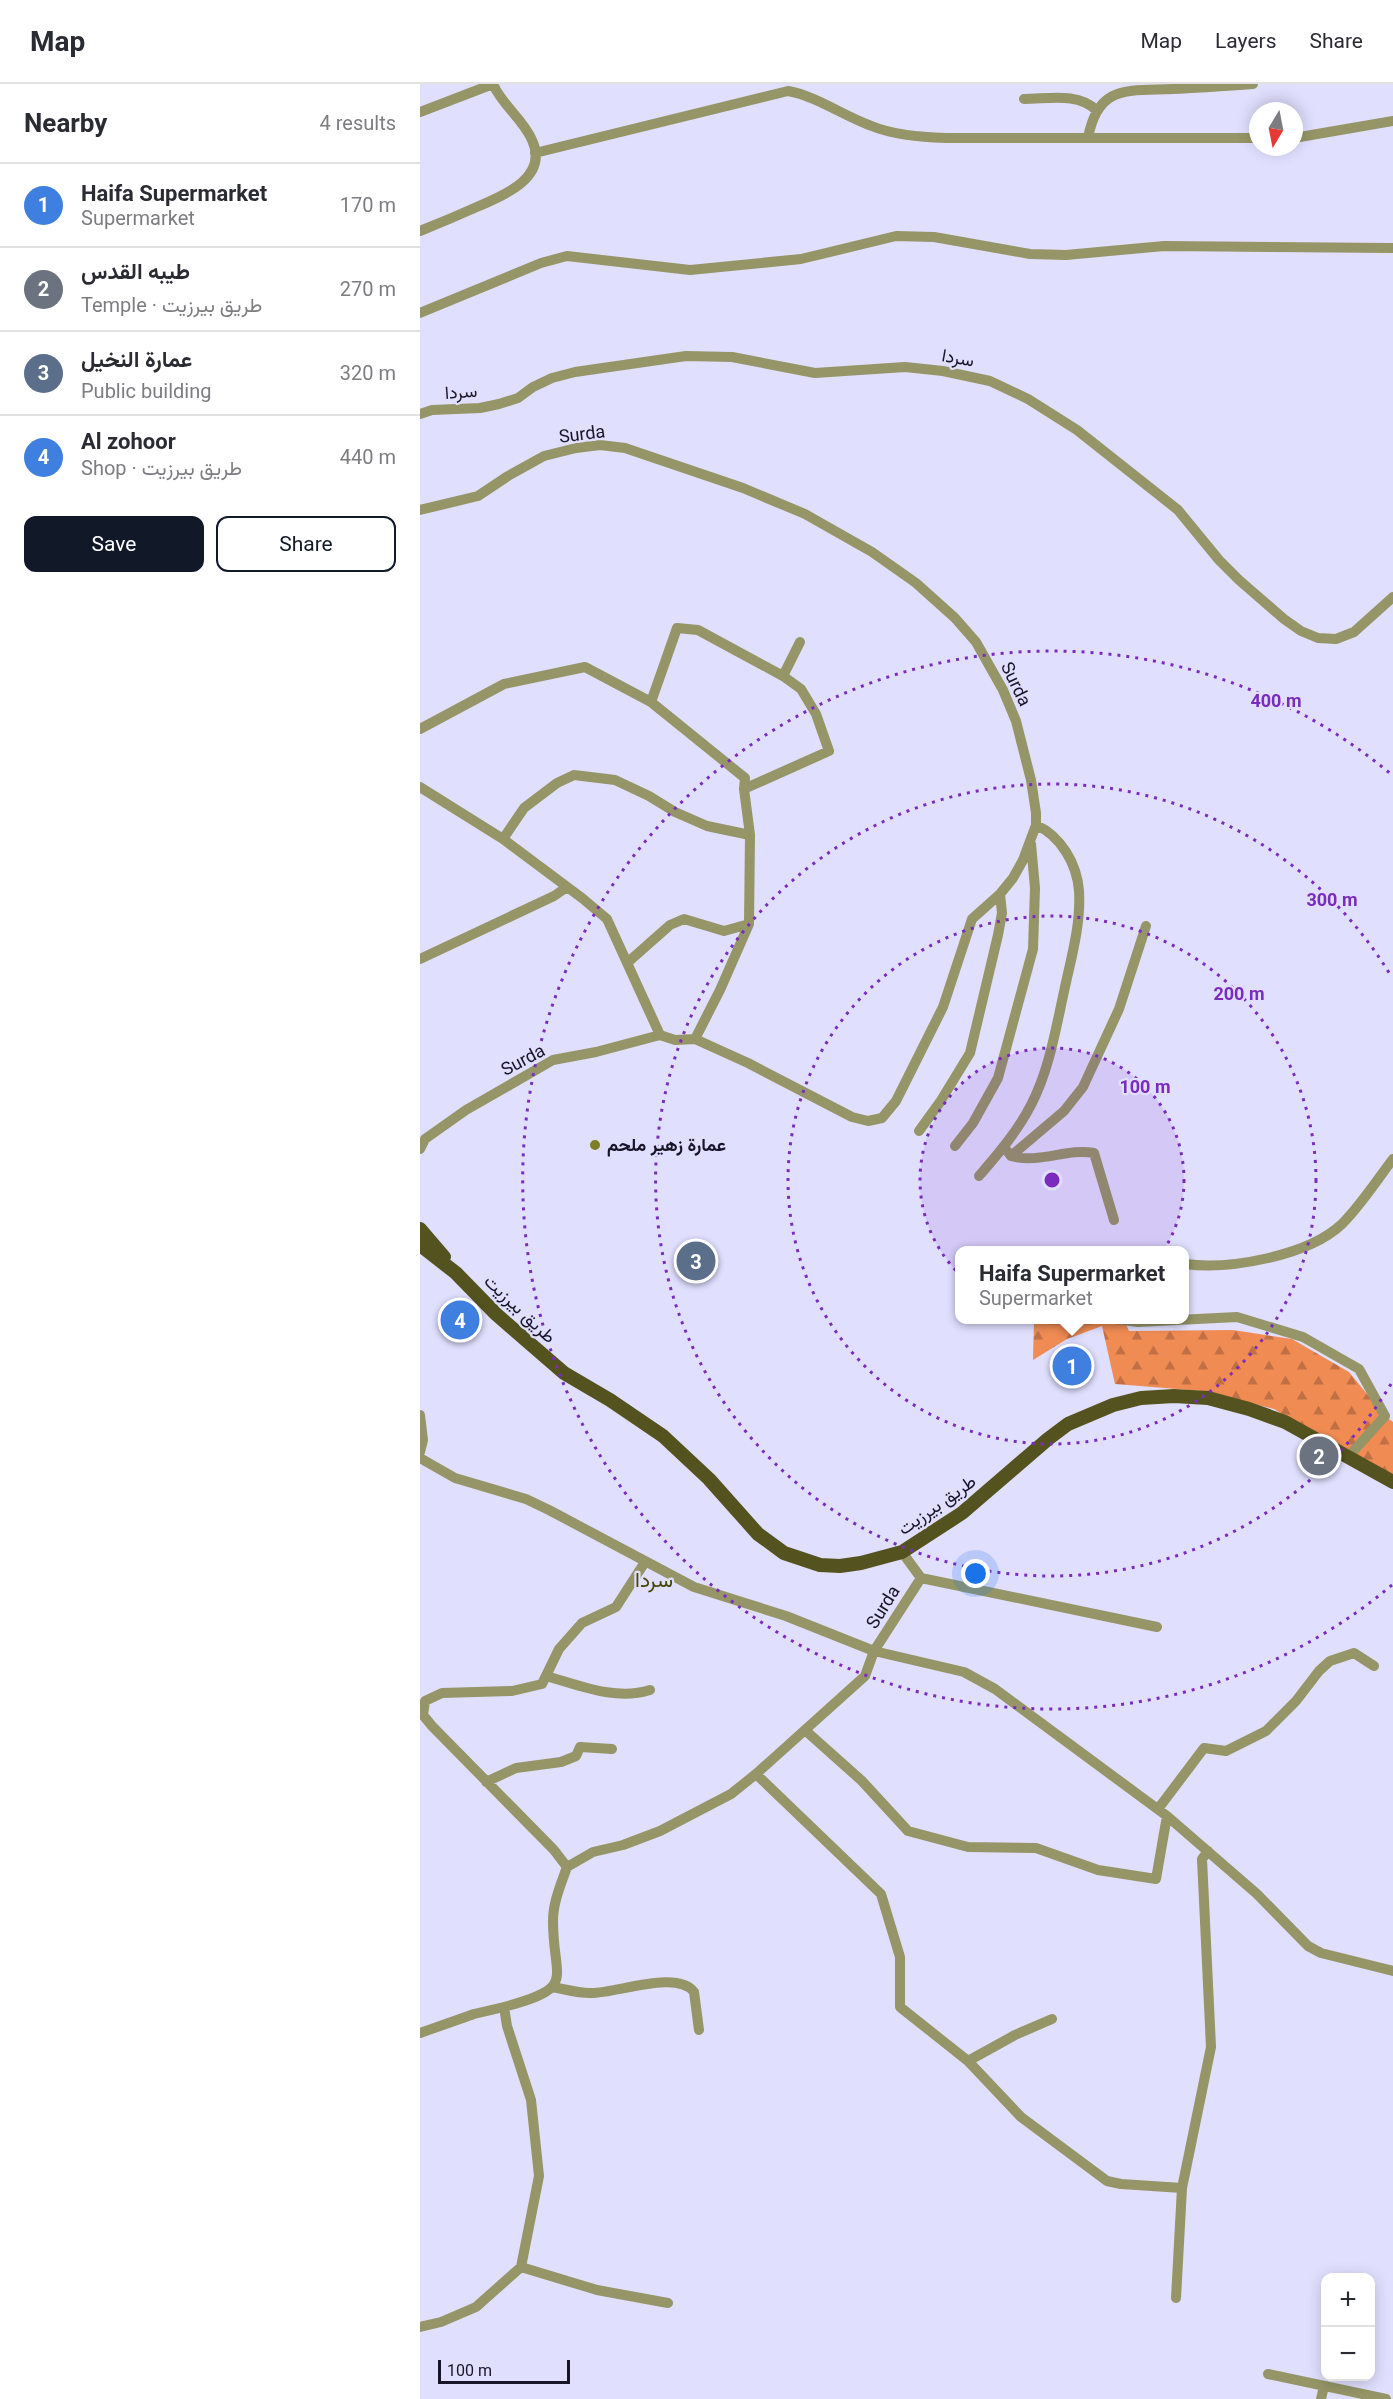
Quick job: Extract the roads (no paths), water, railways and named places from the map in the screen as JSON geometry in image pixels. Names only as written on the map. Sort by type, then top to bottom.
[{"type":"main road","points":[[420,1229],[456,1273]]},
{"type":"main road","points":[[420,1245],[426,1254],[456,1273]]},
{"type":"main road","name":"طريق بيرزيت","points":[[456,1273],[496,1314],[564,1373],[610,1400],[663,1436],[709,1479],[758,1534],[784,1552],[820,1565],[840,1566],[861,1563],[902,1552],[962,1513],[1068,1424],[1113,1405],[1141,1398],[1174,1396],[1208,1398],[1250,1409],[1285,1422],[1393,1482]]},
{"type":"street","points":[[420,112],[493,84],[529,135],[536,161],[533,169],[516,189],[462,215],[420,231]]},
{"type":"street","points":[[1088,138],[1096,110],[1112,96],[1132,89],[1252,84]]},
{"type":"street","points":[[535,153],[788,92],[806,97],[890,133],[946,138],[1249,138]]},
{"type":"street","points":[[1024,99],[1078,99],[1090,104],[1096,110]]},
{"type":"street","points":[[1303,137],[1393,121]]},
{"type":"street","points":[[420,313],[541,263],[567,256],[690,270],[801,259],[896,236],[934,237],[1030,254],[1066,255],[1164,246],[1393,248]]},
{"type":"street","name":"سردا","points":[[420,414],[432,410],[480,408],[499,404],[518,398],[533,387],[552,378],[575,372],[686,356],[732,357],[815,373],[905,367],[943,371],[990,381],[1028,399],[1077,430],[1178,510],[1219,560],[1239,580],[1301,631],[1318,638],[1336,639],[1354,632],[1393,597]]},
{"type":"street","name":"Surda","points":[[420,510],[478,496],[544,456],[600,445],[625,448],[646,454],[743,488],[805,514],[872,552],[916,583],[955,618],[976,642],[1003,690],[1016,721],[1031,780],[1036,813],[1036,825],[1023,860],[1000,894],[972,919],[943,1007],[896,1101],[882,1118],[868,1121],[852,1117],[748,1063],[695,1039],[675,1040],[660,1035],[596,1052],[553,1060],[466,1110],[425,1139],[420,1149]]},
{"type":"street","points":[[651,702],[677,628],[698,630],[783,676],[801,689],[816,714],[829,751],[744,789]]},
{"type":"street","points":[[783,676],[800,642]]},
{"type":"street","points":[[420,729],[504,684],[585,667],[651,702],[745,778],[744,789],[750,835],[749,924],[720,990],[695,1039]]},
{"type":"street","points":[[503,839],[524,808],[557,783],[574,775],[615,780],[707,826],[750,835]]},
{"type":"street","points":[[420,787],[503,839],[607,919],[660,1035]]},
{"type":"street","points":[[1008,1151],[1045,1073],[1077,932],[1079,890],[1074,868],[1066,851],[1048,831],[1036,825]]},
{"type":"street","points":[[955,1146],[973,1123],[998,1078],[1033,950],[1035,888],[1031,840]]},
{"type":"street","points":[[420,958],[554,896],[567,887]]},
{"type":"street","points":[[919,1131],[970,1053],[998,935],[1002,913],[1000,894]]},
{"type":"street","points":[[627,963],[670,925],[684,919],[724,931],[749,924]]},
{"type":"street","points":[[979,1176],[1008,1151],[1064,1111],[1083,1087],[1119,1009],[1146,926]]},
{"type":"street","points":[[1008,1151],[1024,1159],[1082,1151],[1094,1153],[1114,1220]]},
{"type":"street","points":[[1189,1264],[1236,1265],[1264,1259],[1315,1242],[1330,1234],[1342,1223],[1393,1159]]},
{"type":"street","points":[[1189,1319],[1237,1317],[1303,1337],[1359,1369],[1385,1416],[1349,1456]]},
{"type":"street","points":[[420,1415],[423,1440],[420,1452]]},
{"type":"street","points":[[420,1458],[455,1479],[526,1499],[694,1587],[786,1616],[874,1651],[964,1672],[985,1683],[1163,1812],[1257,1894],[1308,1946],[1321,1953],[1393,1971]]},
{"type":"street","name":"Surda","points":[[567,1867],[593,1852],[623,1845],[660,1831],[731,1794],[806,1731],[865,1676],[874,1651],[921,1578],[902,1552]]},
{"type":"street","points":[[420,2034],[474,2014],[528,2000],[545,1993],[552,1987],[557,1974],[553,1921],[555,1902],[567,1867],[554,1850],[432,1726],[423,1715],[425,1701],[441,1693],[512,1691],[542,1684],[559,1649],[582,1623],[616,1607],[645,1562]]},
{"type":"street","points":[[921,1578],[1158,1627]]},
{"type":"street","points":[[806,1731],[862,1781],[908,1831],[968,1847],[1036,1848],[1098,1870],[1156,1879],[1163,1812],[1204,1748],[1226,1751],[1266,1731],[1296,1701],[1319,1671],[1330,1661],[1354,1653],[1374,1666]]},
{"type":"street","points":[[546,1676],[611,1694],[640,1693],[650,1690]]},
{"type":"street","points":[[486,1782],[516,1768],[561,1761],[576,1756],[580,1747],[612,1749]]},
{"type":"street","points":[[756,1774],[880,1894],[900,1957],[900,2007],[968,2061],[1021,2117],[1107,2181],[1182,2188]]},
{"type":"street","points":[[1176,2298],[1182,2188],[1211,2047],[1202,1860],[1208,1851]]},
{"type":"street","points":[[552,1987],[590,1993],[658,1983],[681,1983],[694,1992],[699,2030]]},
{"type":"street","points":[[420,2327],[441,2322],[476,2307],[521,2267],[538,2176],[531,2100],[507,2026],[504,2007]]},
{"type":"street","points":[[968,2061],[1015,2035],[1052,2019]]},
{"type":"street","points":[[521,2267],[597,2290],[668,2303]]},
{"type":"street","points":[[1268,2374],[1386,2399]]},
{"type":"street","points":[[1321,2399],[1324,2386]]},
{"type":"place","name":"عمارة زهير ملحم","points":[[595,1145]]},
{"type":"place","name":"عمارة النخيل","points":[[696,1261]]},
{"type":"place","name":"Al zohoor","points":[[460,1320]]},
{"type":"place","name":"Haifa Supermarket","points":[[1072,1366]]},
{"type":"place","name":"طيبه القدس","points":[[1319,1456]]},
{"type":"district","name":"سردا","points":[[654,1580]]}]
